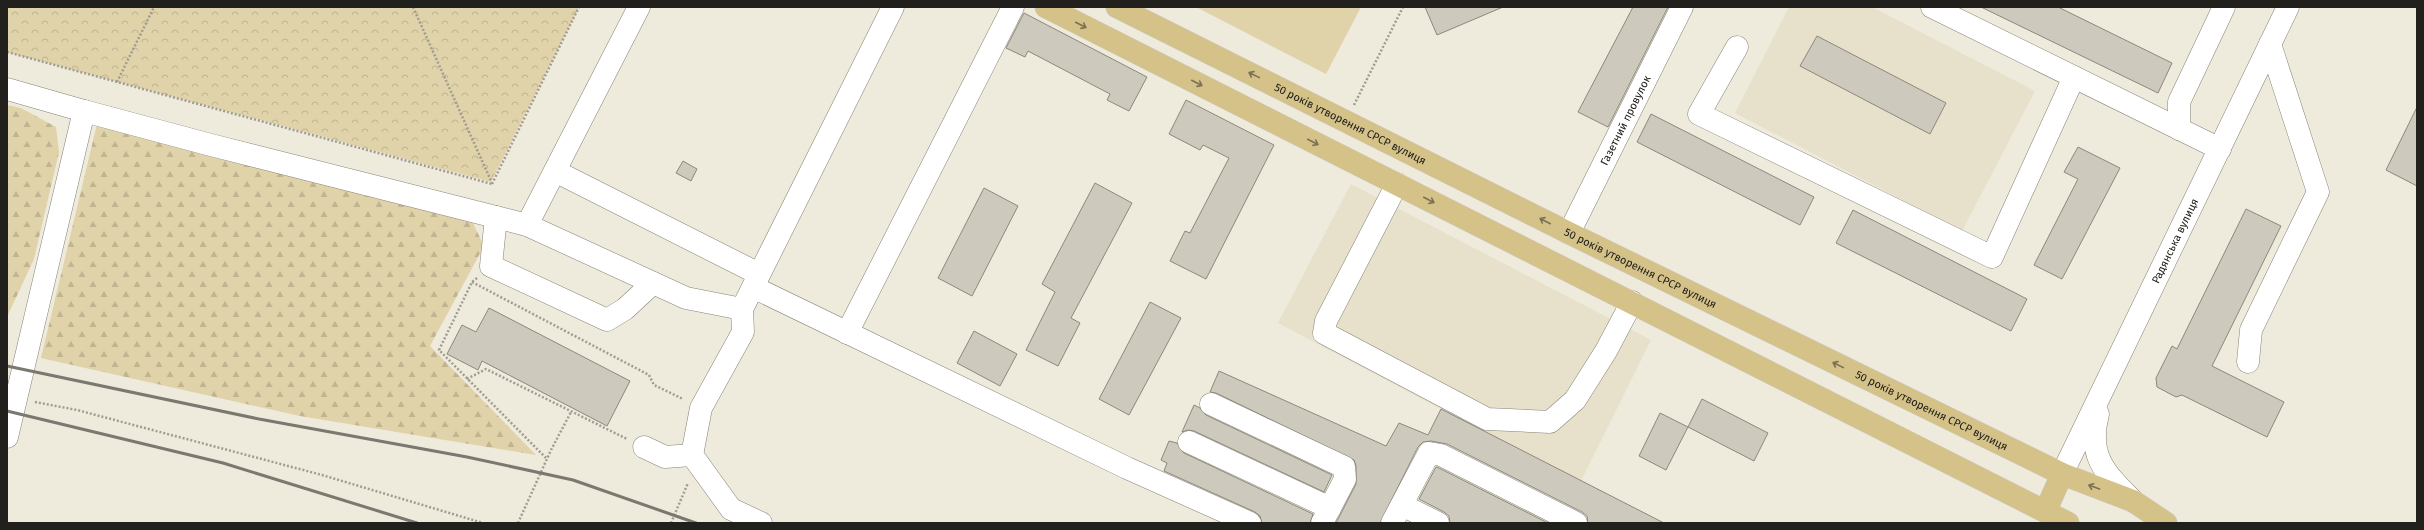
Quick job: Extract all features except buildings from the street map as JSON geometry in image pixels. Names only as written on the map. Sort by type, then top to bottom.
[{"type":"main road","points":[[1046,7],[2057,518],[2062,474]]},
{"type":"main road","name":"50 років утворення СРСР вулиця","points":[[1116,7],[1568,233],[2062,474],[2133,501],[2166,523]]},
{"type":"street","points":[[527,225],[639,7]]},
{"type":"street","points":[[692,465],[701,408],[743,332],[742,309],[893,7]]},
{"type":"street","points":[[847,332],[1012,7]]},
{"type":"street","name":"Газетний провулок","points":[[1568,233],[1682,7]]},
{"type":"street","points":[[1932,7],[2220,149]]},
{"type":"street","points":[[2180,129],[2179,102],[2224,7]]},
{"type":"street","name":"Радянська вулиця","points":[[2062,474],[2288,7]]},
{"type":"street","points":[[2248,362],[2251,330],[2318,192],[2270,44]]},
{"type":"street","points":[[1737,47],[1699,114],[1992,257],[2074,77]]},
{"type":"street","points":[[7,89],[211,145],[527,225],[686,298],[742,309]]},
{"type":"street","points":[[7,437],[84,111]]},
{"type":"street","points":[[555,171],[756,280],[847,332],[1127,468],[1250,523]]},
{"type":"street","points":[[1398,184],[1326,321],[1324,333],[1486,420],[1550,422],[1559,416],[1575,400],[1606,352],[1632,302]]},
{"type":"street","points":[[496,217],[491,266],[607,320],[625,309],[654,283]]},
{"type":"street","points":[[2103,392],[2093,434],[2098,457],[2113,481],[2133,501]]},
{"type":"street","points":[[1189,442],[1326,516],[1345,479],[1344,467],[1211,404]]},
{"type":"street","points":[[644,447],[665,457],[692,465],[731,509],[762,523]]},
{"type":"street","points":[[1438,523],[1397,514],[1429,453],[1441,455],[1576,523]]},
{"type":"path","points":[[117,82],[154,7]]},
{"type":"path","points":[[413,7],[492,184]]},
{"type":"path","points":[[492,184],[579,7]]},
{"type":"path","points":[[1346,121],[1403,7]]},
{"type":"path","points":[[7,52],[492,184]]},
{"type":"path","points":[[491,266],[472,282],[439,350],[547,458]]},
{"type":"path","points":[[472,282],[649,375],[654,385],[701,408]]},
{"type":"path","points":[[467,378],[486,369],[644,447]]},
{"type":"path","points":[[16,398],[77,410],[307,471],[483,523]]},
{"type":"path","points":[[518,523],[547,458],[571,412]]},
{"type":"path","points":[[671,523],[692,465]]},
{"type":"shaded area","points":[[1789,7],[1872,7],[2035,91],[1962,231],[1735,113]]},
{"type":"shaded area","points":[[1351,184],[1651,340],[1581,481],[1278,323]]},
{"type":"green space","points":[[7,7],[579,7],[491,182],[7,52]]},
{"type":"green space","points":[[1196,7],[1361,7],[1326,74]]},
{"type":"green space","points":[[7,105],[21,108],[56,127],[59,152],[34,259],[7,317]]},
{"type":"green space","points":[[97,124],[471,219],[484,246],[430,346],[536,455],[300,416],[41,358]]},
{"type":"railway","points":[[7,366],[259,419],[467,457],[573,480],[696,523]]},
{"type":"railway","points":[[7,411],[223,463],[417,523]]}]
